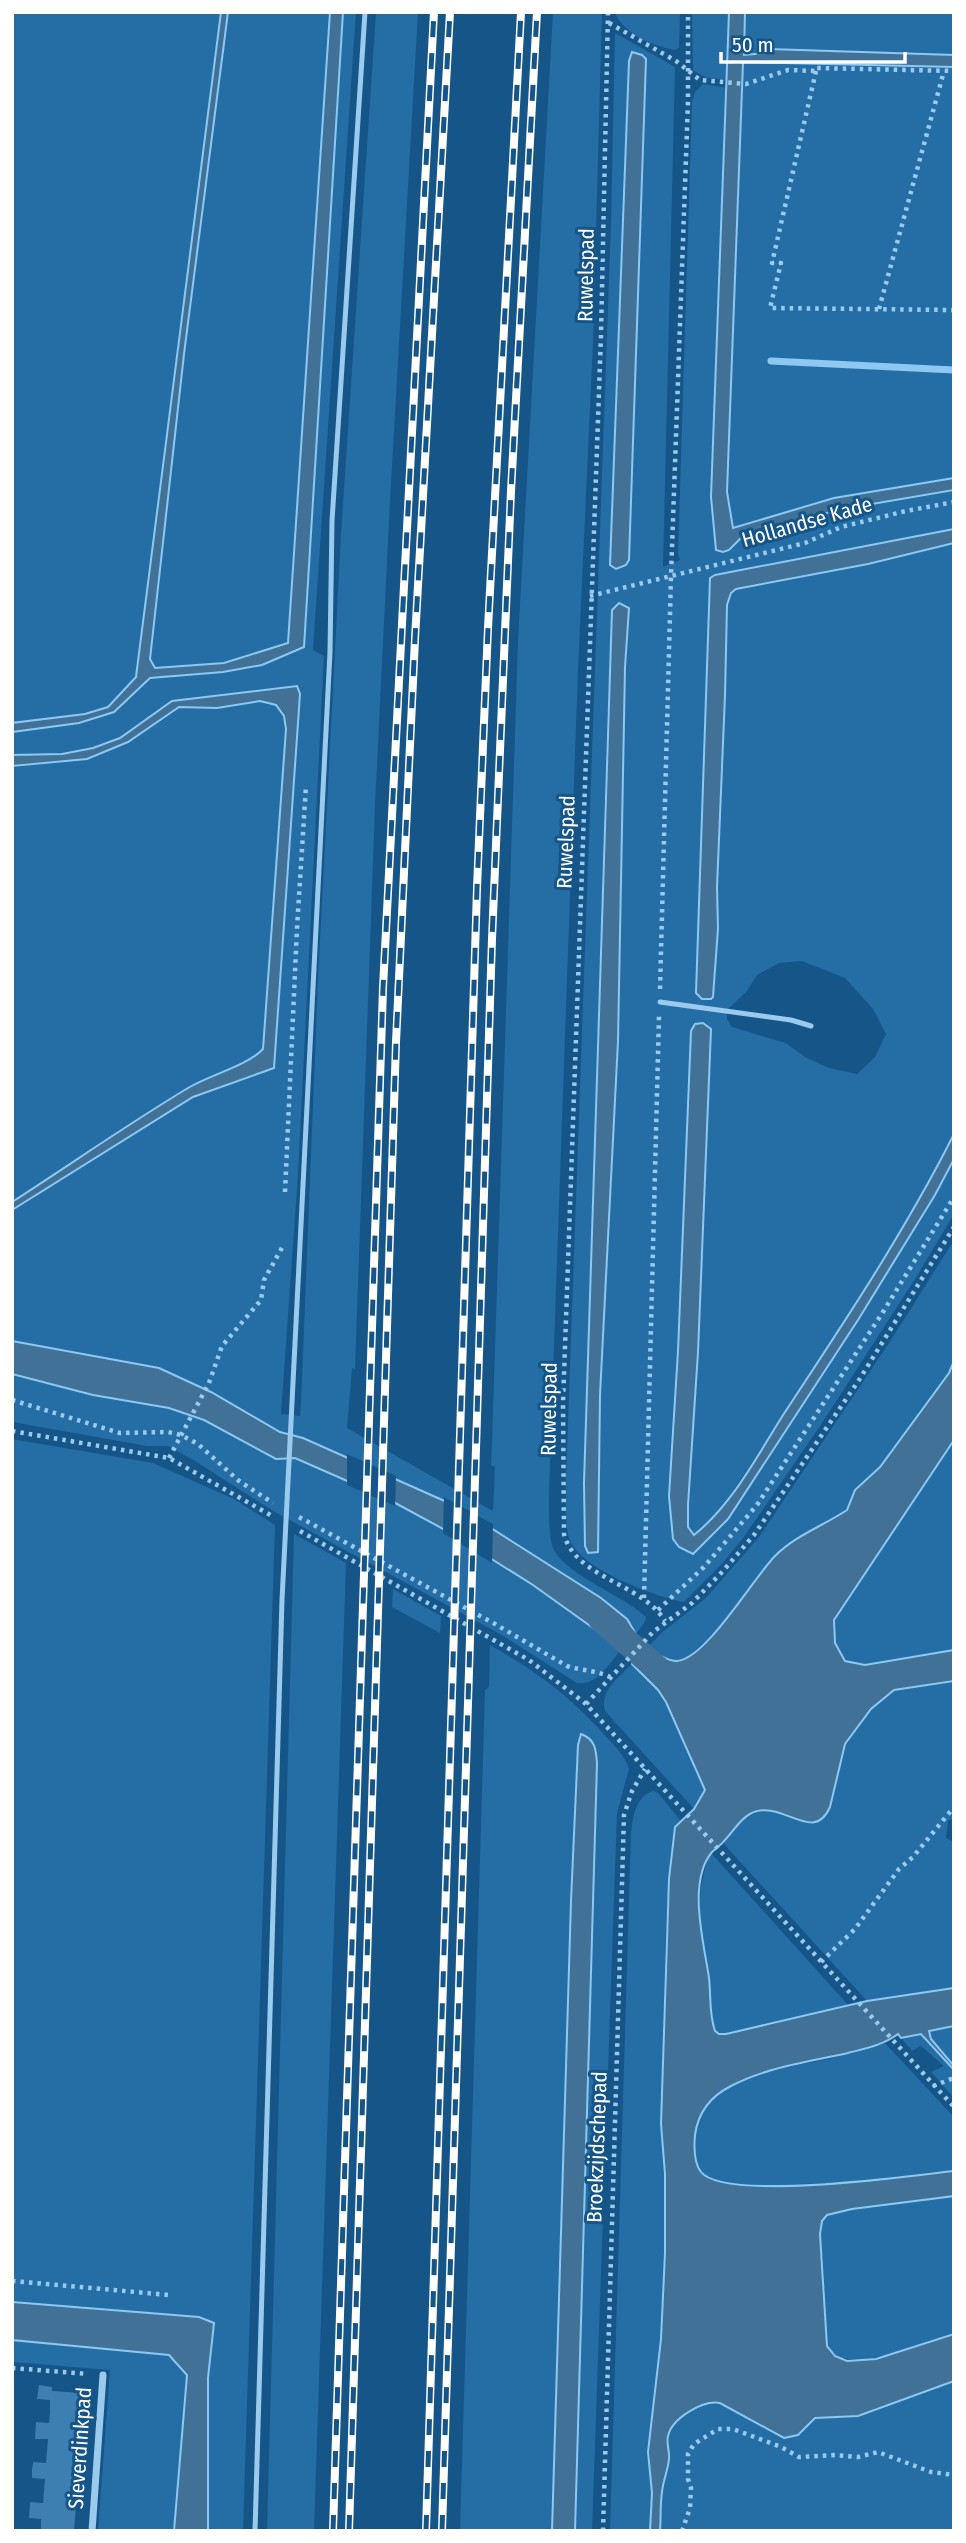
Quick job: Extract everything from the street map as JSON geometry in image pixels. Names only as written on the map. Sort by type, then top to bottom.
[{"type":"street","name":"Sieverdinkpad","points":[[92,2531],[103,2375]]},
{"type":"lane","points":[[255,2531],[286,1511],[330,652],[332,521],[365,12]]},
{"type":"lane","points":[[660,1002],[791,1020],[811,1026]]},
{"type":"path","name":"Ruwelspad","points":[[608,12],[601,335],[564,1389],[564,1534],[575,1557],[644,1599],[658,1610],[665,1622]]},
{"type":"path","points":[[644,1599],[688,12]]},
{"type":"path","points":[[608,22],[687,68],[700,80],[721,83],[746,84],[788,70],[816,71],[817,68],[954,71]]},
{"type":"path","points":[[816,71],[772,263],[781,263],[770,308],[954,310]]},
{"type":"path","points":[[879,309],[944,71]]},
{"type":"path","name":"Hollandse Kade","points":[[590,596],[805,543],[841,527],[954,502]]},
{"type":"path","points":[[285,1196],[306,786]]},
{"type":"path","points":[[658,1610],[704,1567],[757,1505],[883,1312],[954,1197]]},
{"type":"path","points":[[586,1704],[653,1632],[692,1603],[754,1535],[865,1370],[954,1227]]},
{"type":"path","points":[[169,1458],[209,1383],[222,1346],[261,1300],[264,1280],[283,1250],[284,1236]]},
{"type":"path","points":[[12,1400],[120,1433],[168,1432],[181,1435],[198,1444],[239,1481],[286,1511],[318,1526],[567,1666],[612,1675]]},
{"type":"path","points":[[12,1431],[169,1458],[529,1660],[586,1704],[954,2108]]},
{"type":"path","name":"Broekzijdschepad","points":[[603,2531],[624,1815],[632,1791],[645,1769]]},
{"type":"path","points":[[821,1962],[855,1929],[900,1869],[954,1807]]},
{"type":"path","points":[[933,2087],[954,2078]]},
{"type":"path","points":[[12,2281],[169,2295]]},
{"type":"path","name":"Sieverdinkpad","points":[[12,2368],[103,2375]]},
{"type":"path","points":[[682,2531],[690,2508],[688,2454],[694,2444],[718,2429],[733,2429],[781,2447],[799,2457],[858,2457],[878,2452],[931,2472],[954,2475]]},
{"type":"shaded area","points":[[12,12],[221,12],[136,678],[108,707],[85,714],[12,723]]},
{"type":"shaded area","points":[[221,12],[228,12],[184,354],[150,659],[155,668],[224,663],[288,643],[330,12],[343,12],[304,647],[262,665],[223,672],[150,678],[114,712],[79,723],[12,732],[12,723],[85,714],[108,707],[136,677]]},
{"type":"shaded area","points":[[228,12],[330,12],[288,644],[224,663],[154,668],[150,659],[184,354]]},
{"type":"shaded area","points":[[343,12],[356,12],[313,650],[324,656],[298,1175],[281,1414],[300,1416],[301,1403],[318,980],[341,534],[376,12],[418,12],[375,805],[355,1369],[352,1368],[347,1428],[493,1511],[495,1467],[491,1465],[518,641],[553,12],[602,12],[593,342],[578,670],[549,1520],[554,1550],[561,1560],[646,1617],[636,1634],[632,1625],[601,1598],[458,1507],[303,1438],[280,1432],[211,1392],[159,1368],[12,1341],[12,1210],[193,1097],[274,1068],[300,694],[297,686],[172,701],[120,738],[93,748],[62,754],[12,755],[12,732],[79,723],[114,712],[150,678],[223,672],[262,665],[304,647]]},
{"type":"shaded area","points":[[680,12],[679,48],[674,50],[656,45],[632,33],[619,21],[615,13]]},
{"type":"shaded area","points":[[692,12],[729,12],[727,80],[707,78],[693,70]]},
{"type":"shaded area","points":[[729,12],[745,12],[744,55],[767,53],[769,49],[954,55],[954,67],[743,62],[727,492],[733,528],[834,498],[954,478],[954,490],[837,510],[741,538],[729,550],[723,552],[716,550],[711,497]]},
{"type":"shaded area","points":[[732,12],[954,12],[954,61],[732,55]]},
{"type":"shaded area","points":[[615,33],[675,67],[663,567],[680,560],[678,555],[692,102],[695,92],[703,84],[727,88],[711,497],[723,552],[740,538],[837,510],[954,490],[954,529],[715,575],[710,579],[696,993],[698,996],[713,997],[718,928],[717,887],[727,605],[731,593],[736,589],[868,564],[954,543],[954,1134],[901,1230],[802,1387],[719,1512],[694,1536],[688,1528],[688,1505],[698,1352],[711,1030],[703,1023],[691,1031],[678,1351],[669,1496],[673,1538],[679,1547],[693,1554],[728,1519],[858,1320],[935,1195],[954,1159],[954,1214],[824,1420],[744,1537],[684,1602],[637,1587],[587,1560],[575,1549],[569,1538],[566,1516],[611,223]],"holes":[[[646,59],[629,560],[626,565],[610,565],[629,61]],[[629,608],[625,667],[618,1041],[600,1395],[598,1552],[585,1546],[584,1483],[612,610]],[[802,961],[845,978],[873,1009],[886,1034],[875,1057],[857,1074],[829,1068],[805,1057],[786,1043],[732,1027],[727,1019],[727,1010],[746,992],[757,975],[779,963]]]},
{"type":"shaded area","points":[[632,52],[646,59],[629,560],[626,565],[616,569],[610,565],[629,61]]},
{"type":"shaded area","points":[[743,62],[954,67],[954,478],[834,498],[733,528],[727,492]]},
{"type":"shaded area","points":[[954,529],[954,543],[868,564],[736,589],[731,593],[727,605],[717,887],[718,928],[713,997],[702,999],[696,993],[710,578]]},
{"type":"shaded area","points":[[619,603],[629,608],[625,667],[618,1041],[600,1395],[598,1552],[588,1553],[585,1546],[584,1483],[612,610]]},
{"type":"shaded area","points":[[297,686],[300,694],[274,1068],[193,1097],[12,1210],[12,1202],[143,1116],[188,1088],[238,1065],[263,1049],[286,729],[284,716],[276,705],[260,701],[217,708],[179,707],[128,742],[87,759],[12,766],[12,755],[62,754],[93,748],[120,738],[172,701]]},
{"type":"shaded area","points":[[260,700],[276,705],[284,716],[286,729],[263,1049],[238,1065],[188,1088],[12,1202],[12,766],[87,759],[128,742],[179,707],[217,708]]},
{"type":"shaded area","points":[[703,1023],[711,1029],[698,1352],[688,1505],[688,1527],[694,1535],[721,1509],[744,1478],[895,1241],[954,1134],[954,1159],[935,1195],[858,1320],[728,1519],[693,1554],[679,1547],[673,1539],[669,1496],[678,1351],[691,1031],[695,1024]]},
{"type":"shaded area","points":[[954,1240],[954,1361],[949,1373],[880,1467],[855,1490],[847,1510],[758,1576],[728,1617],[686,1658],[676,1661],[663,1658],[648,1647],[661,1633],[705,1599],[759,1537],[889,1343]]},
{"type":"shaded area","points":[[12,1341],[159,1368],[211,1392],[280,1432],[303,1438],[458,1507],[601,1598],[627,1619],[636,1634],[620,1651],[607,1638],[533,1585],[447,1531],[386,1498],[295,1458],[276,1459],[204,1420],[169,1408],[93,1395],[12,1374]]},
{"type":"shaded area","points":[[954,1361],[954,1440],[834,1620],[835,1643],[845,1661],[865,1665],[954,1650],[954,1681],[894,1690],[871,1709],[845,1744],[830,1807],[823,1818],[815,1822],[805,1822],[762,1810],[743,1819],[712,1852],[704,1865],[700,1879],[699,1913],[712,2019],[715,2031],[719,2034],[867,2001],[954,1988],[954,2026],[929,2031],[931,2039],[954,2066],[954,2070],[921,2034],[901,2038],[898,2034],[874,2046],[774,2070],[731,2086],[717,2095],[702,2112],[695,2144],[696,2159],[701,2172],[717,2181],[745,2185],[821,2185],[953,2171],[954,2196],[852,2209],[827,2215],[822,2221],[820,2234],[827,2346],[835,2356],[847,2361],[876,2359],[954,2334],[954,2381],[858,2416],[815,2418],[798,2435],[784,2438],[720,2403],[697,2407],[675,2423],[668,2436],[669,2459],[661,2497],[660,2531],[650,2531],[652,2493],[648,2452],[661,2339],[665,2253],[665,2174],[661,2124],[669,1879],[675,1827],[694,1809],[705,1790],[666,1702],[632,1664],[648,1647],[661,1656],[677,1661],[689,1657],[702,1647],[775,1556],[801,1536],[847,1510],[855,1490],[880,1467],[949,1373]]},
{"type":"shaded area","points":[[12,1374],[93,1395],[169,1408],[204,1420],[276,1457],[295,1458],[409,1506],[496,1557],[607,1638],[620,1651],[596,1678],[577,1683],[500,1634],[273,1511],[168,1446],[147,1446],[12,1422]]},
{"type":"shaded area","points":[[12,1439],[153,1463],[234,1499],[275,1525],[243,2531],[208,2531],[208,2378],[214,2323],[199,2317],[12,2302]]},
{"type":"shaded area","points":[[954,1440],[954,1650],[865,1665],[845,1661],[835,1643],[834,1620]]},
{"type":"shaded area","points":[[294,1534],[346,1563],[314,2531],[267,2531]]},
{"type":"shaded area","points":[[393,1589],[441,1616],[440,1633],[392,1607]]},
{"type":"shaded area","points":[[490,1645],[522,1664],[577,1706],[618,1750],[629,1769],[617,1813],[592,2531],[460,2531],[485,1690],[489,1687]]},
{"type":"shaded area","points":[[632,1664],[666,1702],[705,1790],[694,1809],[605,1711],[607,1691]]},
{"type":"shaded area","points":[[954,1681],[954,1819],[948,1820],[946,1838],[954,1842],[954,1988],[867,2001],[723,1843],[744,1820],[763,1811],[773,1811],[812,1824],[830,1807],[845,1744],[871,1709],[894,1690]]},
{"type":"shaded area","points":[[581,1734],[594,1745],[597,1763],[575,2531],[552,2531],[571,1901],[578,1745]]},
{"type":"shaded area","points":[[653,1791],[658,1793],[681,1821],[675,1827],[672,1844],[666,1927],[661,2124],[665,2174],[665,2253],[661,2339],[648,2452],[652,2493],[650,2531],[610,2531],[631,1833],[639,1803]]},
{"type":"shaded area","points":[[711,1853],[849,2006],[726,2034],[715,2031],[700,1920],[701,1887]]},
{"type":"shaded area","points":[[954,2026],[954,2066],[931,2039],[929,2031]]},
{"type":"shaded area","points":[[921,2034],[954,2070],[954,2098],[931,2072],[944,2066],[921,2046],[912,2051],[901,2038]]},
{"type":"shaded area","points":[[885,2043],[954,2117],[954,2172],[859,2182],[753,2186],[717,2182],[700,2170],[696,2160],[695,2134],[702,2113],[715,2097],[756,2076]]},
{"type":"shaded area","points":[[954,2195],[954,2334],[907,2350],[867,2359],[836,2356],[828,2347],[825,2336],[820,2234],[822,2221],[827,2215],[852,2209]]},
{"type":"shaded area","points":[[12,2302],[199,2317],[214,2323],[208,2378],[208,2531],[174,2531],[187,2375],[169,2355],[12,2340]]},
{"type":"shaded area","points":[[12,2340],[169,2355],[187,2375],[174,2531],[98,2531],[110,2370],[12,2362]]},
{"type":"shaded area","points":[[954,2381],[954,2531],[660,2531],[661,2494],[670,2457],[668,2436],[673,2425],[682,2417],[711,2401],[720,2402],[767,2430],[798,2435],[815,2418],[858,2416]]},
{"type":"pier","points":[[347,1454],[396,1476],[395,1506],[347,1485]]},
{"type":"pier","points":[[444,1497],[493,1524],[492,1563],[443,1533]]},
{"type":"building","points":[[39,2385],[52,2387],[52,2391],[82,2393],[82,2389],[92,2389],[90,2416],[83,2415],[74,2531],[41,2531],[41,2519],[29,2518],[30,2502],[43,2503],[45,2479],[32,2478],[32,2470],[33,2462],[46,2463],[48,2439],[35,2439],[36,2422],[49,2423],[50,2413],[50,2400],[37,2399]]},
{"type":"waterway","points":[[771,361],[954,370]]},
{"type":"waterway","points":[[601,1619],[667,1677]]},
{"type":"railway","points":[[333,2531],[383,988],[434,12]]},
{"type":"railway","points":[[349,2531],[396,1042],[415,639],[450,12]]},
{"type":"railway","points":[[426,2531],[477,888],[521,12]]},
{"type":"railway","points":[[442,2531],[492,939],[511,491],[537,12]]}]
